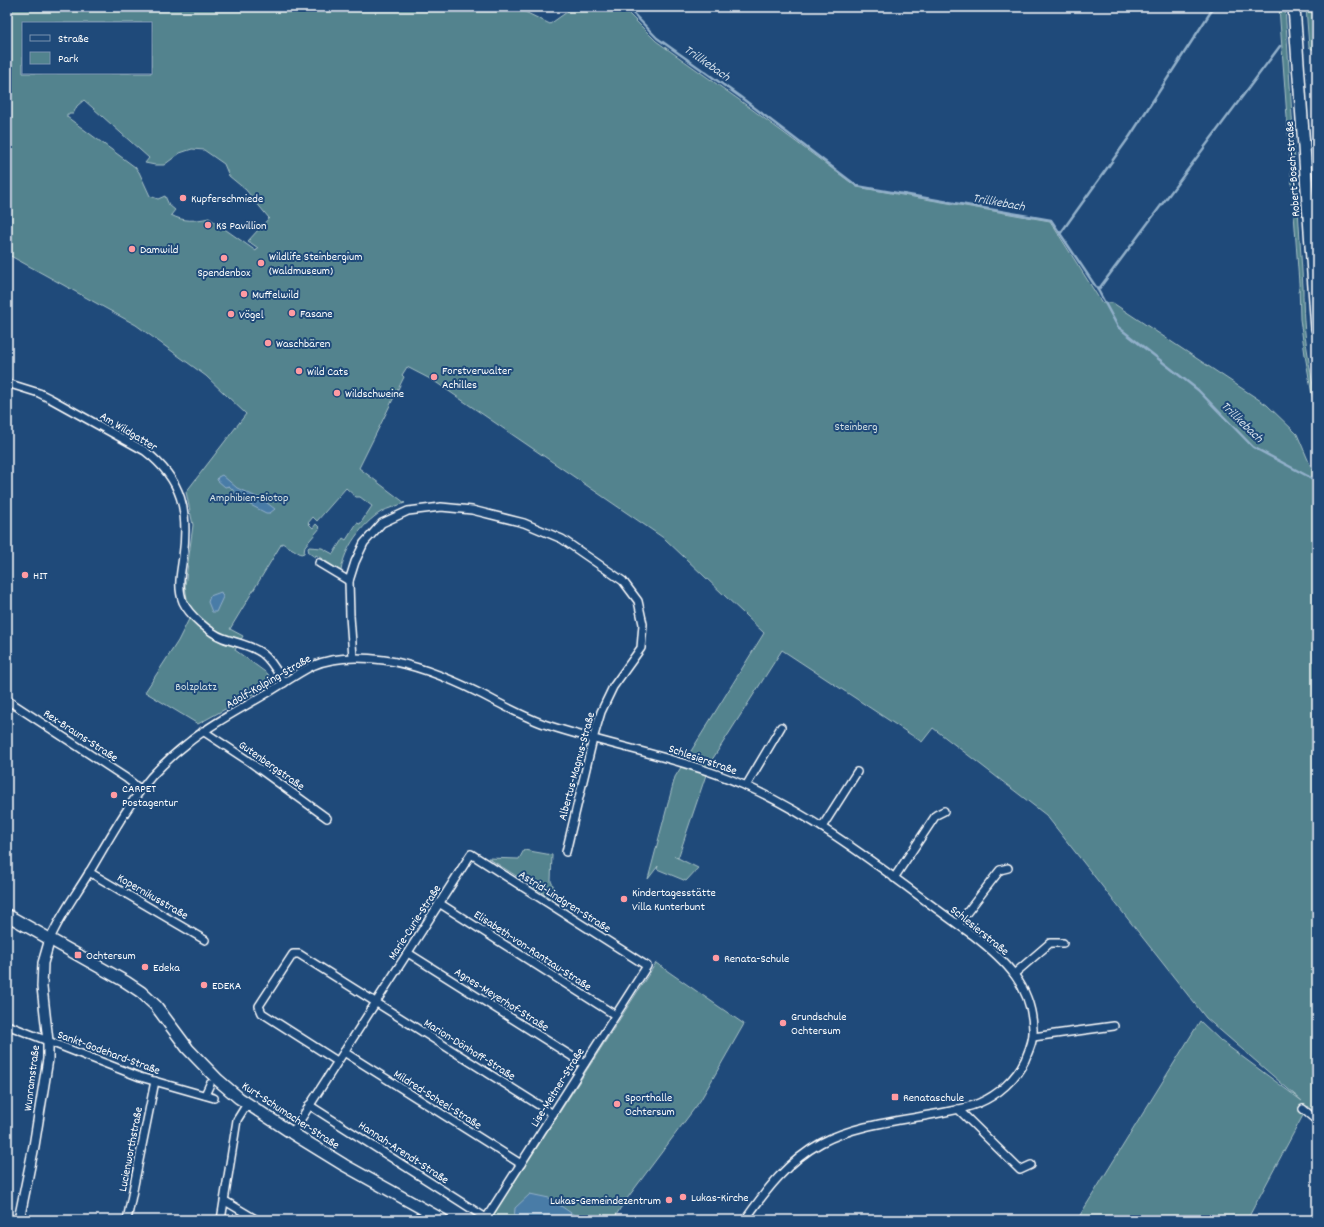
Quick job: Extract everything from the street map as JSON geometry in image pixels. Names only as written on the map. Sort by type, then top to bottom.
[{"type":"main road","name":"Robert-Bosch-Straße","points":[[1294,7],[1317,329]]},
{"type":"main road","name":"Kurt-Schumacher-Straße","points":[[7,915],[142,992],[156,1006],[188,1049],[218,1080],[247,1104],[344,1165],[442,1220]]},
{"type":"street","name":"Am Wildgatter","points":[[7,383],[11,383],[51,399],[145,451],[154,458],[176,486],[183,505],[185,532],[179,580],[183,602],[195,618],[214,634],[262,653],[274,666],[284,683]]},
{"type":"street","name":"Albertus-Magnus-Straße","points":[[353,657],[349,581],[355,562],[364,543],[382,523],[408,511],[441,507],[472,510],[524,523],[562,539],[623,581],[638,601],[643,624],[641,648],[613,687],[601,712],[593,739],[566,852]]},
{"type":"street","points":[[319,563],[349,581]]},
{"type":"street","name":"Adolf-Kolping-Straße","points":[[50,939],[59,919],[123,817],[152,776],[167,761],[204,731],[314,665],[337,659],[353,657],[406,664],[424,669],[481,694],[532,720],[593,739]]},
{"type":"street","name":"Rex-Brauns-Straße","points":[[7,700],[142,790]]},
{"type":"street","points":[[746,786],[781,727]]},
{"type":"street","name":"Gutenbergstraße","points":[[204,731],[327,818]]},
{"type":"street","name":"Schlesierstraße","points":[[593,739],[690,764],[746,786],[822,827],[958,924],[989,948],[1014,974],[1029,1001],[1033,1019],[1034,1037],[1021,1068],[997,1093],[978,1103],[958,1110],[854,1130],[821,1143],[804,1154],[778,1176],[762,1194],[745,1220]]},
{"type":"street","points":[[822,827],[857,772]]},
{"type":"street","points":[[894,878],[936,815],[944,811]]},
{"type":"street","name":"Marie-Curie-Straße","points":[[292,1133],[471,854]]},
{"type":"street","name":"Astrid-Lindgren-Straße","points":[[471,854],[647,966]]},
{"type":"street","points":[[958,924],[1000,870],[1008,868]]},
{"type":"street","name":"Kopernikusstraße","points":[[89,872],[205,940]]},
{"type":"street","name":"Elisabeth-von-Rantzau-Straße","points":[[439,903],[615,1015]]},
{"type":"street","name":"Wunramstraße","points":[[19,1220],[34,1146],[48,1059],[48,1041],[42,987],[43,963],[50,939]]},
{"type":"street","points":[[1014,974],[1050,943],[1063,943]]},
{"type":"street","name":"Agnes-Meyerhof-Straße","points":[[408,953],[584,1064]]},
{"type":"street","points":[[337,1061],[262,1013],[259,1006],[263,999],[293,954],[299,954],[375,1002]]},
{"type":"street","name":"Lise-Meitner-Straße","points":[[486,1219],[647,966]]},
{"type":"street","name":"Marion-Dönhoff-Straße","points":[[375,1002],[553,1114]]},
{"type":"street","name":"Sankt-Godehard-Straße","points":[[7,1025],[120,1070],[155,1082],[214,1098]]},
{"type":"street","points":[[1034,1037],[1114,1026]]},
{"type":"street","name":"Mildred-Scheel-Straße","points":[[344,1052],[521,1164]]},
{"type":"street","name":"Lucienworthstraße","points":[[128,1220],[155,1082]]},
{"type":"street","points":[[205,1095],[210,1084]]},
{"type":"street","points":[[221,1220],[237,1120],[247,1104]]},
{"type":"street","name":"Hannah-Arendt-Straße","points":[[309,1105],[486,1219]]},
{"type":"street","points":[[1303,1109],[1317,1121]]},
{"type":"street","points":[[958,1110],[1020,1170],[1031,1164]]},
{"type":"street","points":[[225,1200],[257,1220]]},
{"type":"green space","name":"Steinberg","points":[[7,7],[515,7],[550,24],[574,7],[622,7],[656,41],[738,99],[857,187],[1050,221],[1102,303],[1113,303],[1267,405],[1297,434],[1317,481],[1317,1114],[1308,1106],[1247,1220],[1077,1220],[1200,1021],[1221,1041],[1302,1101],[1206,1018],[1046,815],[933,728],[922,742],[782,650],[710,763],[678,858],[698,868],[686,881],[657,869],[658,866],[648,879],[675,777],[764,633],[665,539],[434,381],[407,367],[402,375],[404,377],[359,468],[405,503],[381,512],[367,523],[350,545],[341,571],[316,555],[315,557],[309,553],[308,548],[322,548],[333,554],[343,538],[346,540],[357,523],[360,524],[372,506],[360,497],[356,497],[346,488],[317,521],[313,517],[308,523],[313,528],[316,524],[320,528],[305,546],[304,553],[301,554],[282,543],[230,629],[243,636],[235,650],[268,674],[271,684],[198,724],[145,692],[178,641],[190,617],[185,586],[193,525],[186,492],[246,414],[206,376],[136,325],[7,254],[7,234],[10,228],[7,226]],"holes":[[[84,100],[149,158],[145,163],[164,165],[180,153],[192,149],[204,150],[224,164],[229,176],[246,190],[269,218],[248,241],[258,248],[256,251],[209,218],[190,220],[180,219],[171,215],[175,210],[169,205],[165,196],[158,199],[150,196],[139,172],[135,167],[67,117],[67,114],[73,114],[77,106]]]},
{"type":"green space","points":[[1279,7],[1285,7],[1304,321],[1315,397],[1317,423],[1300,319],[1299,283]]},
{"type":"green space","points":[[1306,7],[1314,7],[1317,16],[1317,52],[1309,47]]},
{"type":"green space","points":[[524,850],[552,855],[551,881],[562,905],[488,858],[519,859]]},
{"type":"green space","points":[[656,963],[744,1024],[700,1101],[623,1204],[613,1220],[490,1220]]},
{"type":"water","points":[[222,475],[237,488],[263,500],[275,509],[270,513],[266,513],[233,496],[235,492],[229,486],[225,487],[217,480],[218,477]]},
{"type":"water","points":[[221,592],[223,597],[216,612],[212,612],[208,602],[210,596]]},
{"type":"water","points":[[530,1194],[549,1198],[577,1217],[579,1220],[514,1220],[515,1208]]},
{"type":"waterway","name":"Trillkebach","points":[[627,7],[657,38],[739,96],[857,186],[1051,220],[1098,290],[1118,327],[1198,390],[1253,447],[1317,481]]},
{"type":"waterway","points":[[1060,234],[1130,136],[1214,7]]},
{"type":"waterway","points":[[1098,290],[1280,46]]},
{"type":"place","name":"Kupferschmiede","points":[[183,198]]},
{"type":"place","name":"KS Pavillion","points":[[208,225]]},
{"type":"place","name":"Damwild","points":[[132,249]]},
{"type":"place","name":"Spendenbox","points":[[224,258]]},
{"type":"place","name":"Wildlife Steinbergium (Waldmuseum)","points":[[261,263]]},
{"type":"place","name":"Muffelwild","points":[[244,294]]},
{"type":"place","name":"Fasane","points":[[292,313]]},
{"type":"place","name":"Vögel","points":[[231,314]]},
{"type":"place","name":"Waschbären","points":[[268,343]]},
{"type":"place","name":"Wild Cats","points":[[299,371]]},
{"type":"place","name":"Forstverwalter Achilles","points":[[434,377]]},
{"type":"place","name":"Wildschweine","points":[[337,393]]},
{"type":"place","name":"HIT","points":[[25,575]]},
{"type":"place","name":"CARPET Postagentur","points":[[114,795]]},
{"type":"place","name":"Kindertagesstätte Villa Kunterbunt","points":[[624,899]]},
{"type":"place","name":"Ochtersum","points":[[78,955]]},
{"type":"place","name":"Renata-Schule","points":[[716,958]]},
{"type":"place","name":"Edeka","points":[[145,967]]},
{"type":"place","name":"EDEKA","points":[[204,985]]},
{"type":"place","name":"Grundschule Ochtersum","points":[[783,1023]]},
{"type":"place","name":"Renataschule","points":[[895,1097]]},
{"type":"place","name":"Sporthalle Ochtersum","points":[[617,1104]]},
{"type":"place","name":"Lukas-Kirche","points":[[683,1197]]},
{"type":"place","name":"Lukas-Gemeindezentrum","points":[[669,1200]]},
{"type":"park label","name":"Amphibien-Biotop","points":[[249,497]]},
{"type":"park label","name":"Bolzplatz","points":[[196,686]]}]
